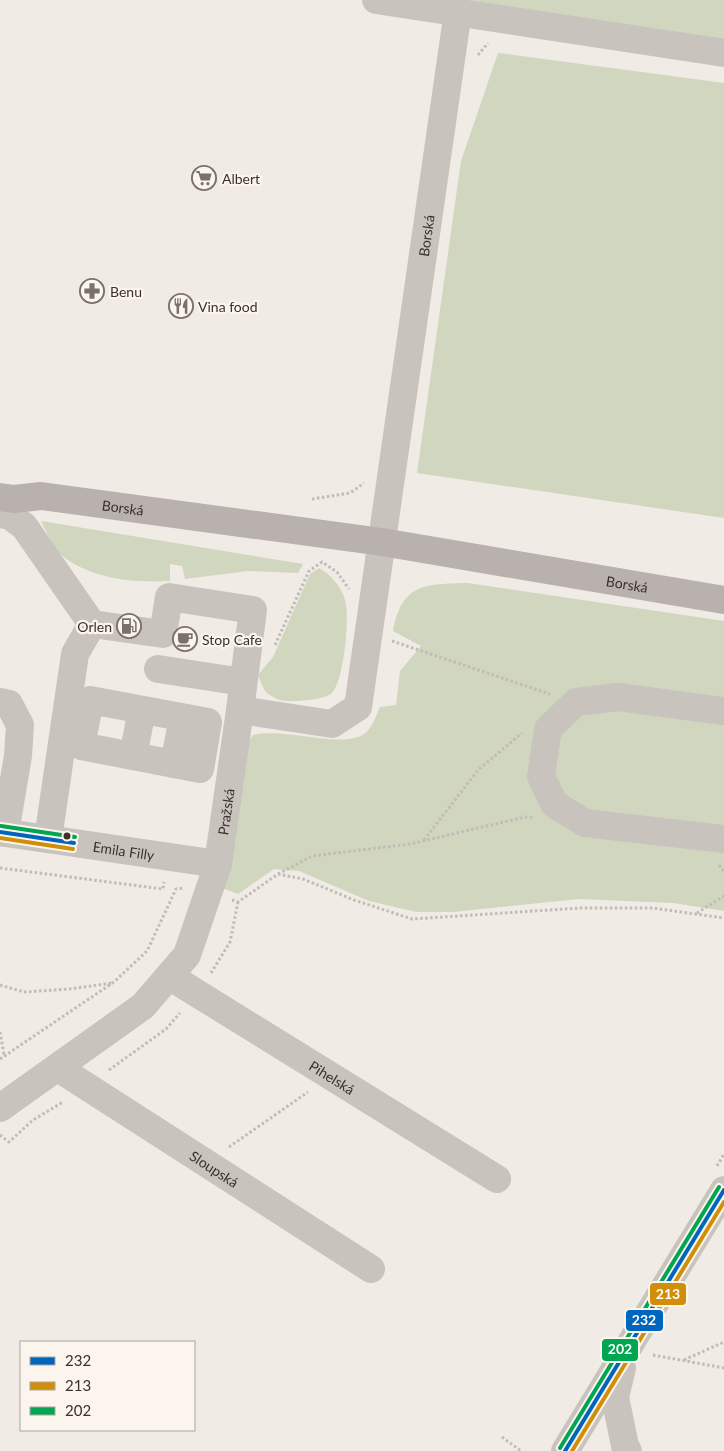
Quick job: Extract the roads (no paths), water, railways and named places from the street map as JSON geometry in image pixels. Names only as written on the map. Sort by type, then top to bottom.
[{"type":"main road","name":"Borská","points":[[0,478],[16,480],[41,496]]},
{"type":"main road","name":"Borská","points":[[0,497],[14,499],[41,496],[382,542],[724,600]]},
{"type":"street","points":[[376,0],[724,53]]},
{"type":"street","name":"Borská","points":[[382,542],[458,11]]},
{"type":"street","points":[[0,514],[10,516],[24,526],[92,624],[163,634],[158,669],[133,756]]},
{"type":"street","points":[[204,746],[239,719],[332,724],[358,706],[382,542]]},
{"type":"street","name":"Pražská","points":[[0,1108],[144,1006],[187,955],[210,893],[218,864],[253,610],[169,597],[163,634]]},
{"type":"street","points":[[48,840],[75,654],[92,624]]},
{"type":"street","points":[[158,669],[243,682]]},
{"type":"street","points":[[724,711],[618,697],[576,702],[548,730],[541,776],[554,804],[586,824],[724,839]]},
{"type":"street","points":[[90,700],[148,705],[183,718],[208,722],[200,769],[81,746],[90,700]]},
{"type":"street","points":[[0,702],[9,704],[20,725],[18,756],[2,832]]},
{"type":"street","points":[[174,764],[183,718]]},
{"type":"street","points":[[204,746],[232,770]]},
{"type":"street","name":"Emila Filly","points":[[2,832],[218,864]]},
{"type":"street","name":"Pihelská","points":[[169,976],[497,1179]]},
{"type":"street","name":"Sloupská","points":[[58,1068],[371,1269]]},
{"type":"street","points":[[565,1451],[724,1190]]},
{"type":"street","points":[[626,1350],[615,1397],[625,1446],[628,1451]]},
{"type":"place","name":"Albert","points":[[204,178]]},
{"type":"place","name":"Benu","points":[[92,291]]},
{"type":"place","name":"Vina food","points":[[181,306]]},
{"type":"place","name":"Orlen","points":[[129,626]]},
{"type":"place","name":"Stop Cafe","points":[[185,639]]}]
